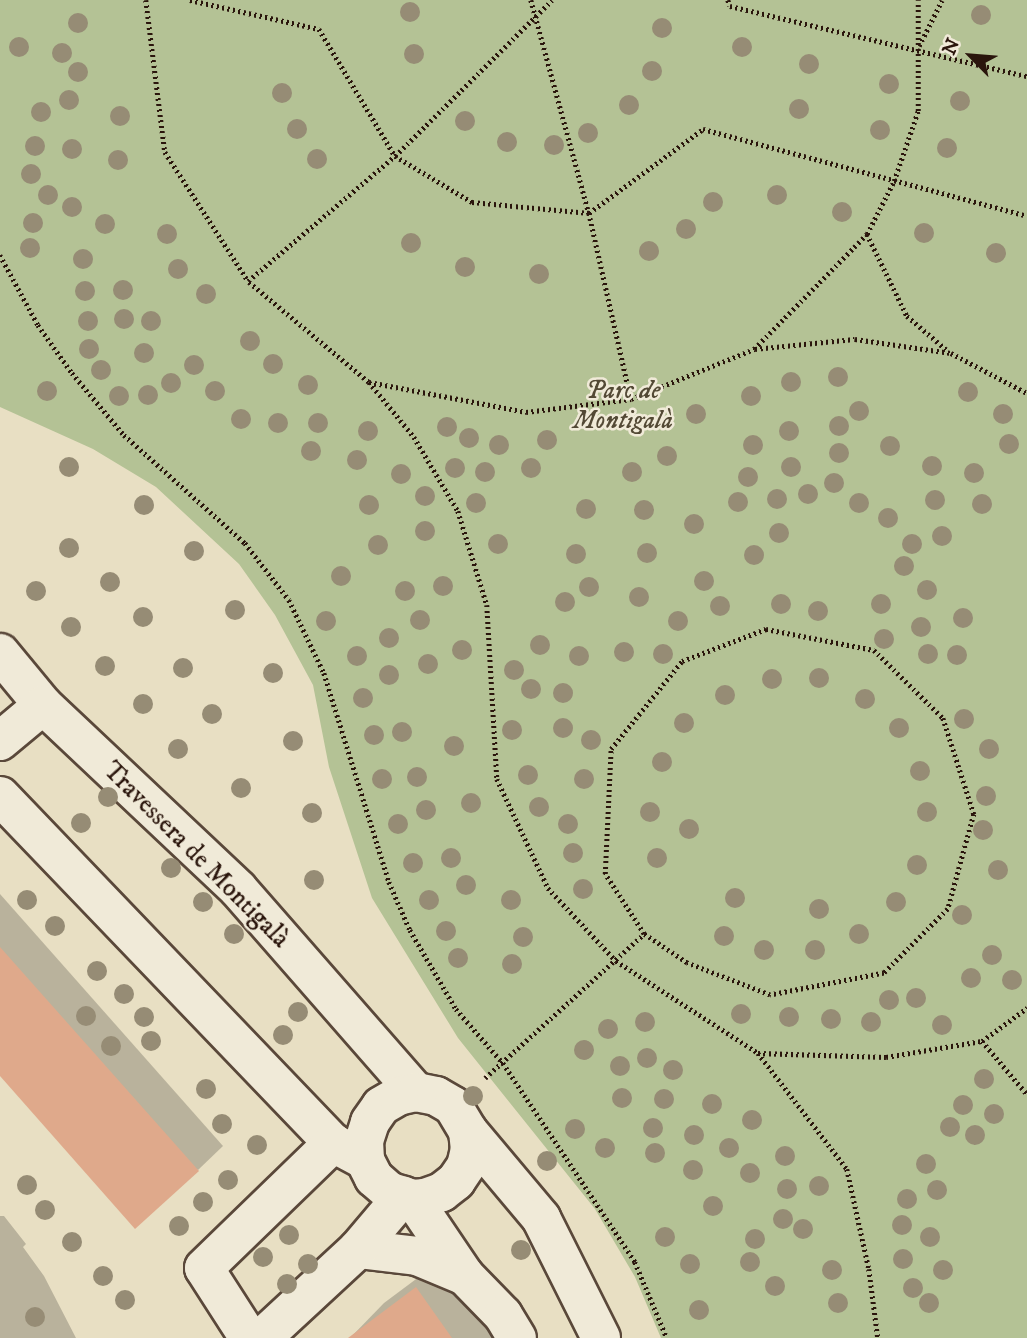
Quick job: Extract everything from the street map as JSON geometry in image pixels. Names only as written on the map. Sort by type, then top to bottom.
[{"type":"street","name":"Travessera de Montigalà","points":[[0,653],[43,705],[238,889],[416,1092],[436,1096],[460,1119],[541,1218],[601,1338]]},
{"type":"street","points":[[0,741],[43,705]]},
{"type":"street","points":[[0,796],[389,1191],[408,1198],[442,1192],[456,1181],[466,1166],[470,1149],[460,1119]]},
{"type":"street","points":[[249,1338],[204,1268],[364,1141],[369,1122],[381,1106],[397,1096],[416,1092]]},
{"type":"street","points":[[262,1338],[358,1249],[408,1198]]},
{"type":"street","points":[[408,1198],[465,1276],[503,1315],[517,1338]]},
{"type":"street","points":[[358,1249],[416,1256],[465,1276]]},
{"type":"path","points":[[146,0],[165,152],[248,281],[369,382],[414,437],[458,511],[487,606],[497,779],[548,888],[616,961],[758,1053],[847,1169],[869,1269],[878,1338]]},
{"type":"path","points":[[190,0],[319,29],[395,156],[472,202],[589,213],[703,129],[1027,216]]},
{"type":"path","points":[[531,0],[589,213],[631,399]]},
{"type":"path","points":[[248,281],[395,156],[552,0]]},
{"type":"path","points":[[728,0],[730,6],[1027,76]]},
{"type":"path","points":[[754,349],[867,234],[894,181],[919,111],[918,0]]},
{"type":"path","points":[[917,50],[942,0]]},
{"type":"path","points":[[867,234],[907,316],[951,353],[1027,393]]},
{"type":"path","points":[[0,255],[38,325],[72,373],[124,435],[246,543],[289,600],[324,673],[389,882],[410,930],[456,1009],[503,1063],[635,1262],[667,1338]]},
{"type":"path","points":[[369,382],[526,412],[631,399],[754,349],[855,339],[951,353]]},
{"type":"path","points":[[766,629],[874,650],[943,718],[974,814],[948,909],[884,973],[770,995],[687,962],[644,934],[606,874],[611,749],[682,661],[766,629]]},
{"type":"path","points":[[460,1119],[503,1063],[644,934]]},
{"type":"path","points":[[758,1053],[886,1057],[982,1041],[1027,1008]]},
{"type":"path","points":[[982,1041],[1027,1094]]},
{"type":"green space","name":"Parc de Montigalà","points":[[0,0],[1027,0],[1027,1338],[661,1338],[635,1277],[595,1209],[458,1038],[372,898],[329,767],[313,685],[275,615],[239,564],[156,487],[93,449],[0,407]]},
{"type":"building","points":[[0,947],[199,1171],[135,1229],[0,1076]]},
{"type":"building","points":[[416,1287],[452,1338],[348,1338]]}]
